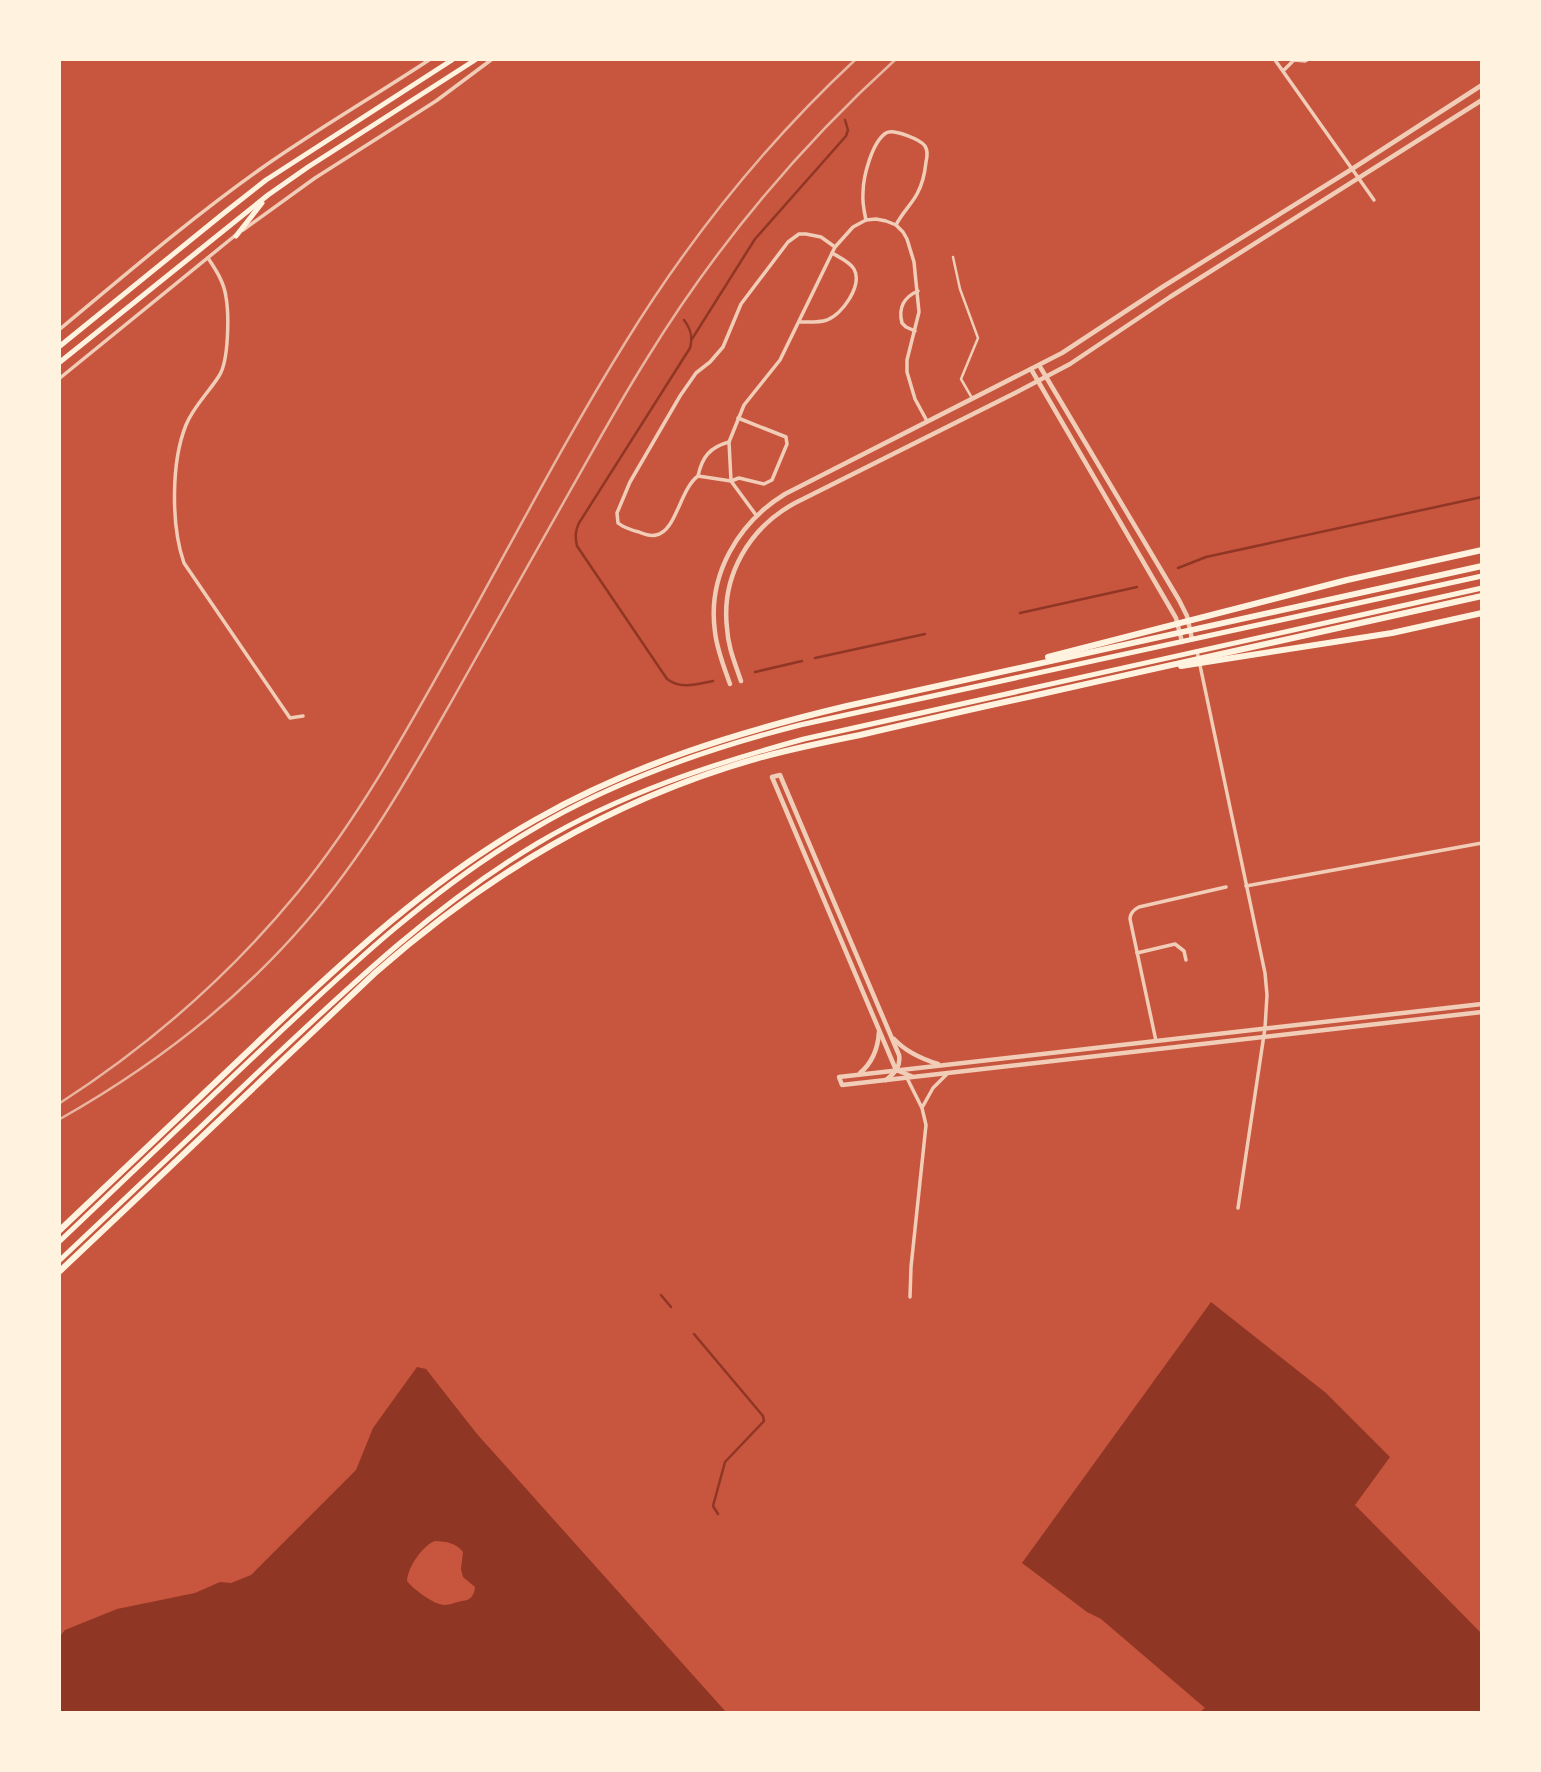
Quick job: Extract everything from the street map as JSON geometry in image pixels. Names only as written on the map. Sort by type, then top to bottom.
[{"type":"highway","points":[[942,685],[1347,580],[1482,551]]},
{"type":"highway","points":[[60,1230],[350,956],[411,904],[501,840],[592,790],[682,752],[775,723],[1482,566]]},
{"type":"highway","points":[[60,1271],[401,950],[480,889],[583,827],[666,789],[756,759],[1482,596]]},
{"type":"highway","points":[[1117,677],[1392,633],[1482,613]]},
{"type":"main road","points":[[60,346],[266,180],[452,60]]},
{"type":"main road","points":[[60,362],[268,195],[474,60]]},
{"type":"main road","points":[[236,236],[268,195]]},
{"type":"main road","points":[[60,1241],[327,988],[425,903],[476,865],[531,830],[628,782],[661,768],[764,734],[1482,576]]},
{"type":"main road","points":[[60,1261],[330,1004],[435,913],[540,842],[603,809],[702,769],[769,748],[1482,589]]},
{"type":"street","points":[[60,329],[258,170],[429,60]]},
{"type":"street","points":[[60,379],[208,258],[315,177],[436,101],[491,60]]},
{"type":"street","points":[[1275,60],[1374,200]]},
{"type":"street","points":[[1283,71],[1294,60],[1307,60]]},
{"type":"street","points":[[1482,85],[1062,353],[785,494],[756,515],[727,556],[715,593],[714,631],[730,684],[741,681],[728,638],[727,594],[742,554],[760,528],[776,514],[1070,363],[1482,100]]},
{"type":"street","points":[[866,220],[863,191],[869,163],[879,141],[886,133],[895,131],[920,142],[927,152],[917,195],[896,225]]},
{"type":"street","points":[[756,515],[731,481],[729,442],[749,397],[780,360],[835,247],[853,227],[866,220],[886,220],[896,225],[908,239],[914,262],[919,312],[907,360],[907,372],[915,399],[928,421]]},
{"type":"street","points":[[729,442],[709,451],[698,476],[688,486],[671,523],[661,534],[649,536],[618,523],[617,513],[630,482],[680,396],[696,373],[723,347],[741,304],[788,242],[799,234],[806,234],[821,237],[835,247]]},
{"type":"street","points":[[799,322],[824,321],[836,316],[849,299],[855,282],[854,269],[832,253]]},
{"type":"street","points":[[953,257],[960,289],[978,338],[961,379],[972,399]]},
{"type":"street","points":[[208,258],[223,285],[226,297],[227,354],[221,374],[193,412],[183,431],[175,507],[179,547],[184,563],[290,718],[303,716]]},
{"type":"street","points":[[915,331],[902,323],[901,309],[904,300],[918,291]]},
{"type":"street","points":[[1040,365],[1179,600],[1187,616],[1192,639]]},
{"type":"street","points":[[1031,369],[1176,618],[1182,642]]},
{"type":"street","points":[[698,476],[731,481],[739,478],[759,484],[769,482],[775,476],[787,444],[786,437],[738,418]]},
{"type":"street","points":[[1198,651],[1265,973],[1267,995],[1264,1037],[1238,1208]]},
{"type":"street","points":[[886,1080],[896,1070],[899,1055],[780,775],[772,777],[896,1070],[903,1074],[919,1076]]},
{"type":"street","points":[[1246,886],[1482,843]]},
{"type":"street","points":[[1156,1041],[1130,915],[1135,909],[1226,887]]},
{"type":"street","points":[[1137,953],[1175,944],[1184,951],[1186,960]]},
{"type":"street","points":[[1482,1004],[839,1077],[842,1085],[1482,1012]]},
{"type":"street","points":[[854,1076],[867,1066],[876,1049],[880,1031]]},
{"type":"street","points":[[890,1034],[906,1049],[923,1059],[942,1065]]},
{"type":"street","points":[[922,1108],[933,1088],[949,1073]]},
{"type":"street","points":[[907,1078],[922,1108],[926,1125],[910,1297]]},
{"type":"shaded area","points":[[1211,1302],[1326,1393],[1390,1457],[1355,1505],[1481,1633],[1481,1712],[1200,1712],[1205,1708],[1101,1619],[1087,1612],[1022,1563]]},
{"type":"shaded area","points":[[417,1367],[426,1369],[477,1434],[726,1712],[60,1712],[60,1636],[65,1630],[117,1609],[195,1593],[220,1582],[231,1583],[251,1575],[356,1470],[373,1428]],"holes":[[[435,1541],[454,1544],[463,1552],[463,1577],[475,1587],[470,1599],[447,1605],[440,1604],[424,1596],[407,1581],[421,1552]]]},
{"type":"waterway","points":[[692,339],[755,239],[846,136],[848,130],[845,120]]},
{"type":"waterway","points":[[684,320],[691,333],[690,348],[579,523],[576,540],[577,546],[667,679],[684,685],[713,681]]},
{"type":"waterway","points":[[1178,568],[1206,557],[1482,497]]},
{"type":"waterway","points":[[1020,613],[1137,587]]},
{"type":"waterway","points":[[815,658],[925,634]]},
{"type":"waterway","points":[[755,672],[802,661]]},
{"type":"waterway","points":[[661,1295],[671,1307]]},
{"type":"waterway","points":[[694,1334],[763,1416],[764,1421],[725,1462],[713,1506],[718,1514]]},
{"type":"railway","points":[[60,1103],[126,1057],[187,1007],[245,952],[298,892],[347,825],[392,755],[566,442],[650,304],[702,230],[760,159],[855,60]]},
{"type":"railway","points":[[60,1119],[127,1078],[191,1032],[278,953],[328,896],[369,839],[406,779],[617,409],[672,319],[729,239],[760,201],[825,128],[895,60]]}]
